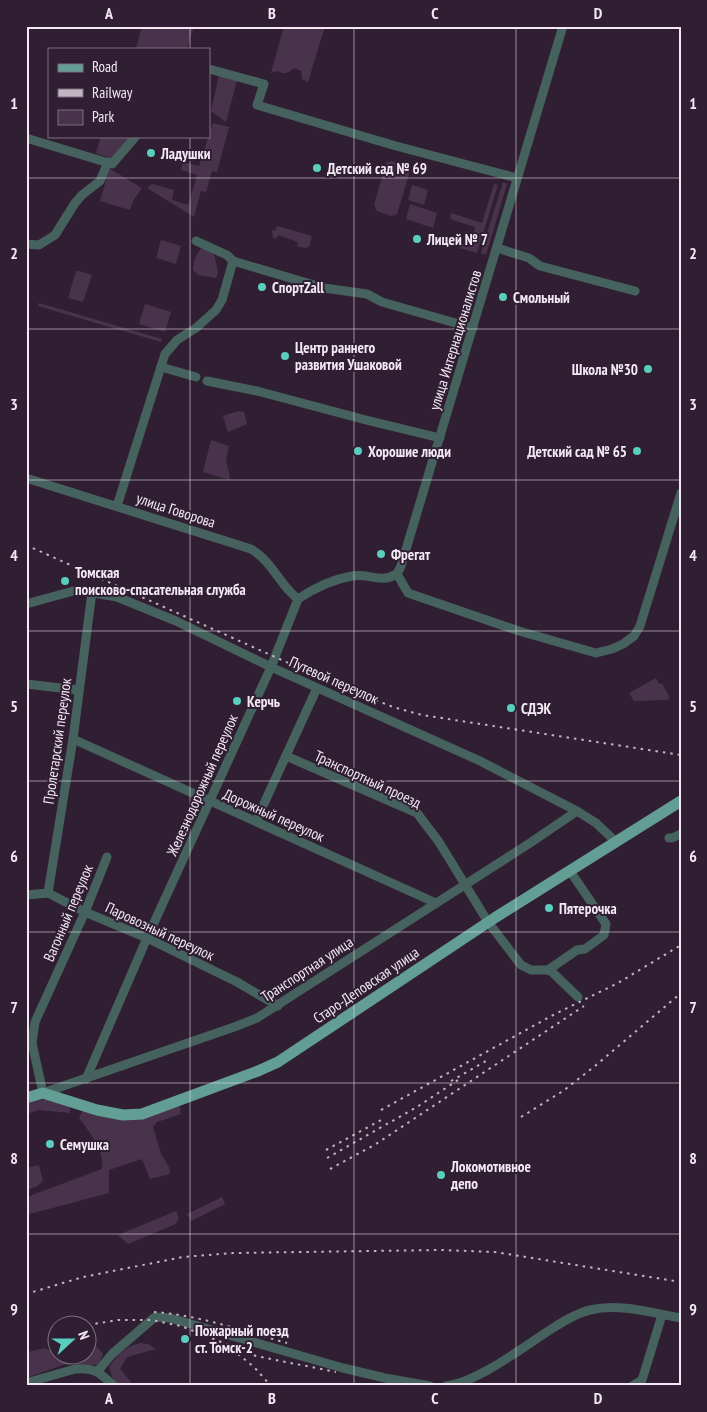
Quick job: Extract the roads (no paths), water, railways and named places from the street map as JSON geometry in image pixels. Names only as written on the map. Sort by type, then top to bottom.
[{"type":"main road","name":"Старо-Деповская улица","points":[[44,1093],[97,1110],[123,1115],[142,1114],[278,1062],[488,922],[681,801]]},
{"type":"main road","name":"Транспортная улица","points":[[26,1098],[44,1093]]},
{"type":"street","name":"улица Интернационалистов","points":[[397,574],[440,438],[563,26]]},
{"type":"street","points":[[210,69],[264,84],[257,105],[396,146],[517,178]]},
{"type":"street","points":[[26,138],[112,164],[134,138]]},
{"type":"street","points":[[26,244],[39,245],[55,235],[75,203],[100,181],[108,162]]},
{"type":"street","points":[[196,241],[227,255],[233,261],[324,288],[368,294],[382,302],[473,328]]},
{"type":"street","points":[[497,248],[528,258],[540,266],[636,292]]},
{"type":"street","points":[[117,506],[165,354],[176,340],[196,328],[216,310],[222,300],[233,261]]},
{"type":"street","points":[[161,367],[196,378]]},
{"type":"street","points":[[207,381],[257,391],[440,438]]},
{"type":"street","name":"улица Говорова","points":[[26,478],[251,549],[267,561],[291,594],[298,598]]},
{"type":"street","points":[[298,598],[353,576],[388,579],[397,574],[408,593],[519,631],[596,653],[612,649],[634,636],[640,626],[681,493]]},
{"type":"street","name":"Путевой переулок","points":[[26,604],[77,590],[117,597],[159,614],[271,667],[478,760],[577,811],[596,823],[616,842]]},
{"type":"street","name":"Пролетарский переулок","points":[[48,893],[73,739],[92,592]]},
{"type":"street","name":"Железнодорожный переулок","points":[[86,1078],[147,938],[211,802],[271,667],[298,598]]},
{"type":"street","points":[[26,684],[78,690]]},
{"type":"street","points":[[256,821],[317,688]]},
{"type":"street","name":"Дорожный переулок","points":[[73,739],[436,903]]},
{"type":"street","name":"Транспортный проезд","points":[[286,756],[417,814],[439,842],[488,922],[521,965],[531,970],[548,970]]},
{"type":"street","name":"Транспортная улица","points":[[44,1093],[257,1018],[577,811]]},
{"type":"street","points":[[668,838],[681,834]]},
{"type":"street","name":"Вагонный переулок","points":[[44,1093],[32,1043],[35,1022],[85,912],[107,857]]},
{"type":"street","points":[[570,871],[606,924],[604,935],[585,948],[577,950],[548,970],[578,997]]},
{"type":"street","points":[[26,895],[48,893]]},
{"type":"street","name":"Паровозный переулок","points":[[48,893],[237,982],[278,1006]]},
{"type":"street","points":[[446,1386],[457,1385],[476,1376],[570,1318],[589,1310],[609,1308],[637,1310],[681,1318]]},
{"type":"street","points":[[632,1386],[642,1383],[662,1315]]},
{"type":"street","points":[[98,1371],[112,1354],[155,1317],[170,1318],[352,1370],[430,1386]]},
{"type":"street","points":[[26,1383],[75,1369],[91,1369],[98,1371],[114,1386]]},
{"type":"railway","points":[[26,545],[333,683],[393,707],[422,715],[681,755]]},
{"type":"railway","points":[[381,1110],[555,1014],[618,983],[681,945]]},
{"type":"railway","points":[[521,1117],[563,1091],[681,993]]},
{"type":"railway","points":[[330,1169],[376,1144],[584,1006]]},
{"type":"railway","points":[[451,1081],[486,1061]]},
{"type":"railway","points":[[327,1158],[417,1107],[458,1080]]},
{"type":"railway","points":[[326,1150],[383,1119]]},
{"type":"railway","points":[[26,1294],[83,1277],[183,1257],[233,1253],[441,1250],[495,1252],[681,1282]]},
{"type":"railway","points":[[154,1312],[188,1316],[287,1343]]},
{"type":"railway","points":[[98,1323],[118,1320],[151,1320],[181,1326],[256,1356],[336,1372]]},
{"type":"railway","points":[[238,1354],[254,1367],[271,1386]]},
{"type":"place","name":"Ладушки","points":[[151,153]]},
{"type":"place","name":"Детский сад № 69","points":[[317,168]]},
{"type":"place","name":"Лицей № 7","points":[[417,239]]},
{"type":"place","name":"СпортZall","points":[[262,287]]},
{"type":"place","name":"Смольный","points":[[503,297]]},
{"type":"place","name":"Центр раннего развития Ушаковой","points":[[285,356]]},
{"type":"place","name":"Школа №30","points":[[648,369]]},
{"type":"place","name":"Хорошие люди","points":[[358,451]]},
{"type":"place","name":"Детский сад № 65","points":[[637,451]]},
{"type":"place","name":"Фрегат","points":[[381,554]]},
{"type":"place","name":"Томская поисково-спасательная служба","points":[[65,581]]},
{"type":"place","name":"Керчь","points":[[237,701]]},
{"type":"place","name":"СДЭК","points":[[511,708]]},
{"type":"place","name":"Пятерочка","points":[[549,908]]},
{"type":"place","name":"Семушка","points":[[50,1144]]},
{"type":"place","name":"Локомотивное депо","points":[[441,1175]]},
{"type":"place","name":"Пожарный поезд ст. Томск-2","points":[[185,1339]]}]
